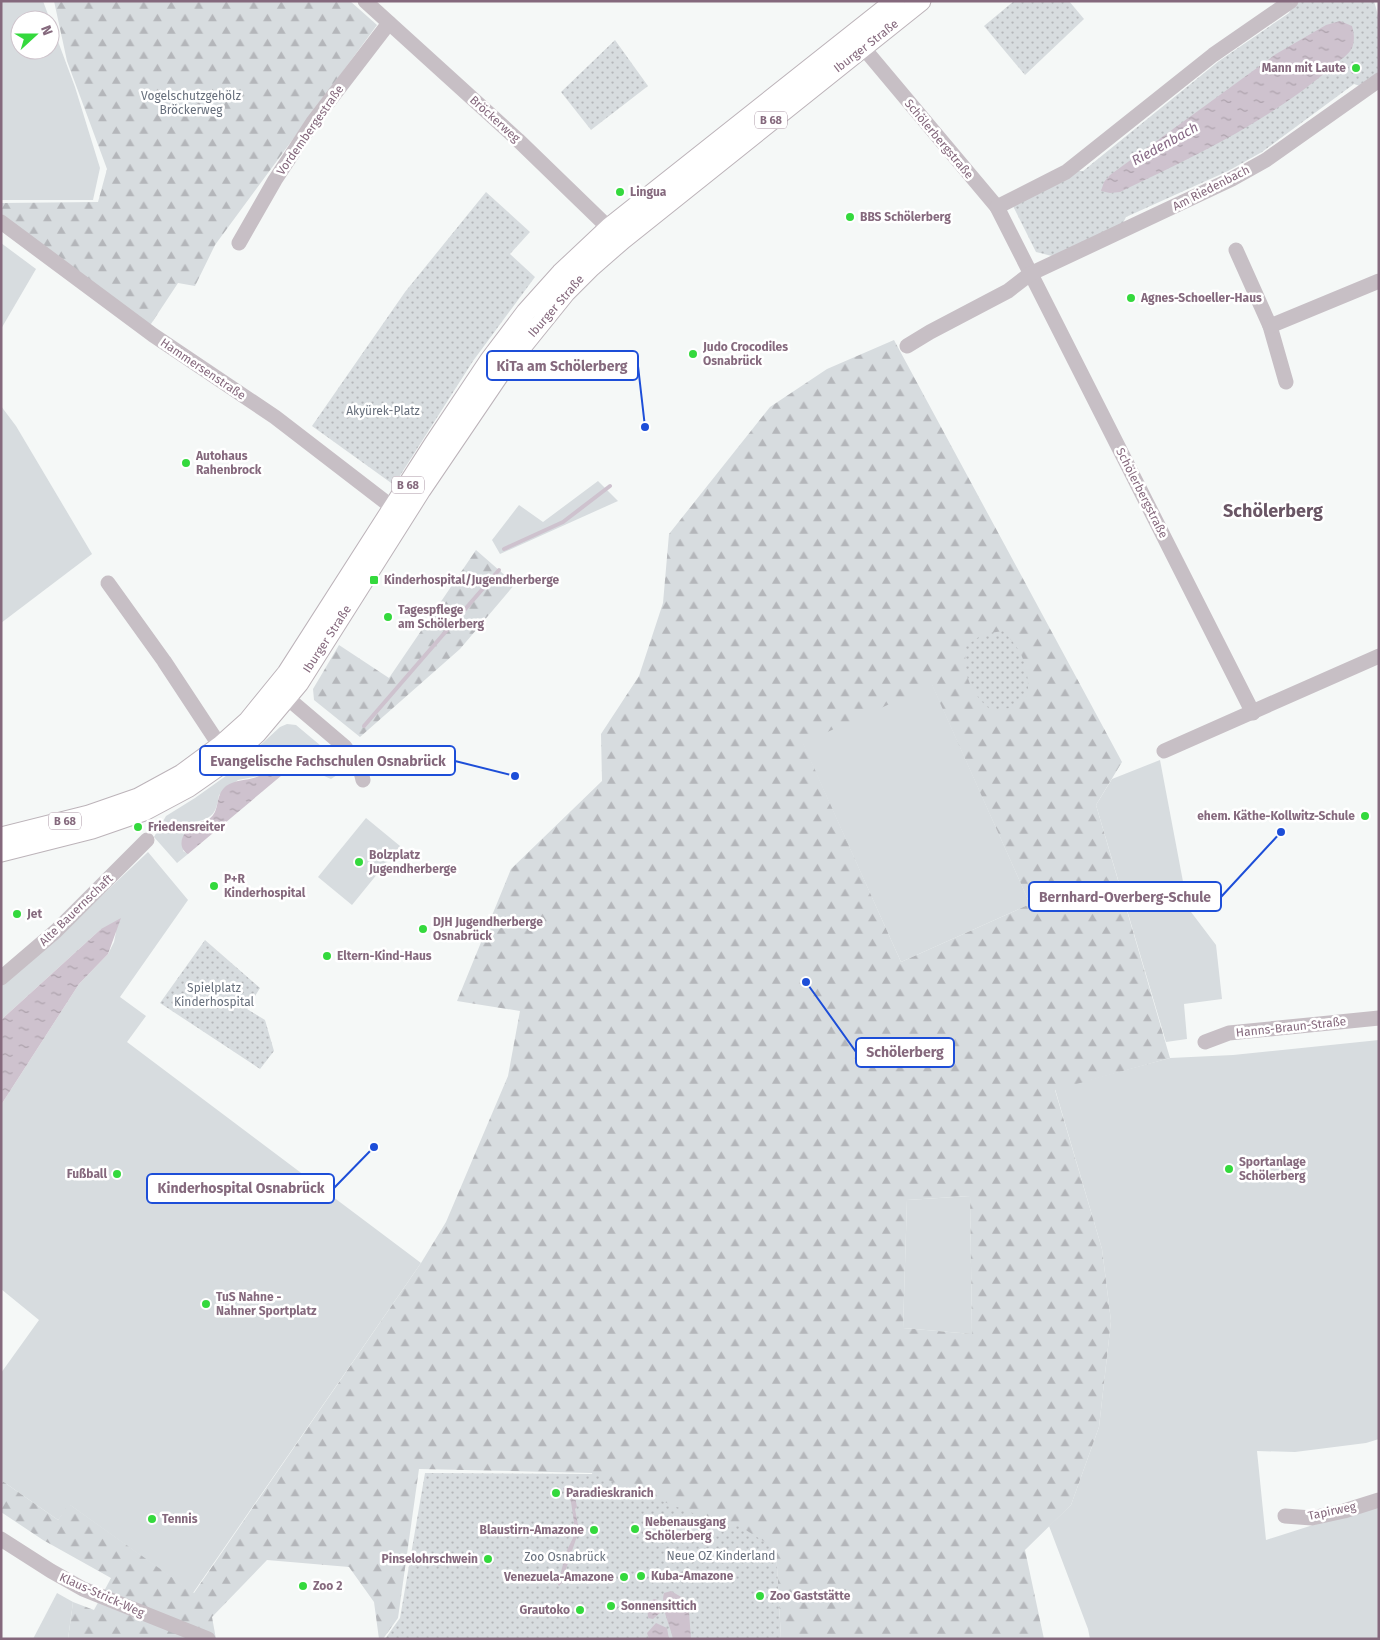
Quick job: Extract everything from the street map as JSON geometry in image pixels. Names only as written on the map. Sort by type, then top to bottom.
[{"type":"main road","name":"Iburger Straße","points":[[1,852],[92,829],[144,811],[189,787],[229,759],[257,733],[399,512],[489,361],[526,312],[561,273],[795,101],[859,42],[895,1]]},
{"type":"main road","name":"Iburger Straße","points":[[859,42],[921,1]]},
{"type":"main road","name":"Iburger Straße","points":[[1,838],[89,815],[138,798],[182,774],[220,746],[282,693]]},
{"type":"street","name":"Bröckerweg","points":[[365,1],[518,140],[616,234]]},
{"type":"street","points":[[997,207],[1066,172],[1213,55],[1291,1]]},
{"type":"street","name":"Vordembergestraße","points":[[240,243],[276,180],[314,122],[389,22]]},
{"type":"street","name":"Schölerbergstraße","points":[[859,42],[997,207],[1253,713]]},
{"type":"street","name":"Am Riedenbach","points":[[1030,274],[1232,179],[1274,154],[1379,80]]},
{"type":"street","name":"Hammersenstraße","points":[[1,222],[153,335],[275,418],[399,512]]},
{"type":"street","points":[[1236,250],[1270,326],[1286,382]]},
{"type":"street","points":[[907,346],[1008,291],[1030,274]]},
{"type":"street","points":[[1270,326],[1379,281]]},
{"type":"street","points":[[108,583],[164,661],[220,746]]},
{"type":"street","points":[[1164,751],[1379,656]]},
{"type":"street","points":[[282,693],[345,747],[360,768],[363,780]]},
{"type":"street","name":"Alte Bauernschaft","points":[[1,978],[56,931],[147,840]]},
{"type":"street","name":"Hanns-Braun-Straße","points":[[1205,1042],[1229,1034],[1379,1018]]},
{"type":"street","name":"Tapirweg","points":[[1285,1516],[1312,1518],[1379,1500]]},
{"type":"street","name":"Klaus-Strick-Weg","points":[[1,1539],[83,1589],[208,1639]]},
{"type":"green space","points":[[1,1],[43,1],[46,10],[10,10],[10,60],[60,60],[60,47],[75,87],[100,168],[93,200],[1,200]]},
{"type":"green space","name":"Vogelschutzgehölz Bröckerweg","points":[[54,1],[350,1],[377,25],[215,245],[195,286],[178,283],[149,327],[1,215],[1,203],[98,202],[107,169],[67,61],[60,29],[60,10],[56,10]]},
{"type":"green space","points":[[1014,1],[1069,1],[1084,19],[1025,75],[984,26]]},
{"type":"green space","points":[[1300,1],[1374,1],[1379,19],[1379,73],[1360,86],[1354,84],[1262,152],[1228,171],[1126,217],[1122,225],[1052,256],[1036,252],[1013,206],[1075,171],[1083,171],[1219,61],[1289,13],[1293,5]]},
{"type":"green space","points":[[615,40],[648,86],[591,130],[561,92]]},
{"type":"green space","name":"Akyürek-Platz","points":[[486,192],[530,232],[510,254],[535,277],[473,361],[394,485],[312,426],[405,292]]},
{"type":"green space","points":[[1,243],[36,269],[1,329]]},
{"type":"green space","points":[[894,340],[1122,762],[1096,805],[1170,1058],[1055,1090],[1102,1249],[1111,1321],[1099,1427],[1071,1505],[1025,1550],[1044,1639],[781,1639],[776,1550],[599,1524],[592,1473],[419,1469],[398,1618],[383,1639],[379,1639],[374,1602],[349,1567],[267,1560],[212,1617],[216,1639],[68,1639],[73,1602],[94,1610],[111,1578],[43,1540],[1,1512],[1,1480],[58,1520],[69,1504],[194,1593],[421,1263],[446,1222],[508,1076],[520,1011],[457,1001],[511,869],[602,781],[601,734],[639,676],[663,603],[669,534],[770,407],[827,369]],"holes":[[[932,685],[1030,904],[901,962],[803,743]],[[970,1196],[972,1334],[903,1328],[907,1200]]]},
{"type":"green space","points":[[1,406],[16,426],[92,554],[1,623]]},
{"type":"green space","points":[[598,481],[618,501],[500,554],[492,540],[519,505],[543,522]]},
{"type":"green space","points":[[476,550],[515,584],[460,649],[360,737],[314,700],[313,689],[339,645],[389,678]]},
{"type":"green space","points":[[1003,631],[1010,638],[1023,660],[1026,668],[1028,695],[1011,708],[991,710],[977,696],[969,682],[965,656],[966,646],[983,634]]},
{"type":"green space","points":[[932,684],[1030,904],[901,962],[802,742]]},
{"type":"green space","points":[[287,724],[296,725],[339,761],[341,769],[337,775],[331,779],[322,775],[321,766],[279,756],[259,776],[238,780],[219,795],[217,806],[213,813],[207,818],[196,822],[183,851],[188,854],[177,863],[154,837],[166,816],[230,773],[280,727]]},
{"type":"green space","points":[[1160,760],[1188,908],[1216,945],[1222,999],[1184,1004],[1187,1039],[1166,1042],[1096,805],[1112,779]]},
{"type":"green space","name":"Bolzplatz Jugendherberge","points":[[366,818],[400,846],[352,905],[318,877]]},
{"type":"green space","name":"TuS Nahne - Nahner Sportplatz","points":[[148,852],[188,900],[120,997],[146,1016],[127,1042],[421,1263],[193,1593],[70,1505],[58,1520],[1,1480],[1,1373],[39,1320],[1,1289],[1,1105],[79,984],[108,954],[114,942],[116,932],[101,929],[1,1020],[1,986],[60,935]]},
{"type":"green space","name":"Spielplatz Kinderhospital","points":[[205,940],[260,988],[247,1009],[265,1020],[274,1051],[260,1069],[160,1003]]},
{"type":"green space","name":"Sportanlage Schölerberg","points":[[1379,1040],[1379,1439],[1366,1443],[1295,1452],[1257,1451],[1266,1540],[1379,1504],[1379,1639],[1090,1639],[1088,1629],[1049,1526],[1071,1505],[1099,1427],[1111,1321],[1102,1249],[1055,1089],[1170,1058],[1233,1055]]},
{"type":"green space","points":[[970,1196],[972,1334],[903,1328],[907,1200]]},
{"type":"green space","name":"Zoo Osnabrück","points":[[425,1473],[593,1474],[700,1516],[741,1527],[776,1549],[781,1639],[385,1639],[400,1618]]},
{"type":"green space","points":[[57,1593],[73,1602],[68,1639],[33,1639]]},
{"type":"water","name":"Riedenbach","points":[[1340,21],[1352,26],[1354,39],[1351,51],[1284,104],[1204,151],[1120,192],[1110,193],[1101,191],[1104,182],[1110,175],[1276,54],[1326,25]]},
{"type":"water","points":[[293,751],[308,755],[321,766],[322,775],[294,765],[188,854],[184,850],[182,842],[185,832],[198,822],[208,820],[213,816],[220,794],[226,786],[234,782],[259,776],[278,757]]},
{"type":"water","points":[[121,918],[108,954],[79,984],[1,1105],[1,1020],[101,929]]},
{"type":"water","points":[[570,1486],[576,1489],[579,1495],[575,1497],[577,1507],[575,1509],[579,1530],[566,1569],[567,1577],[559,1586],[556,1580],[559,1579],[566,1552],[573,1538],[574,1522],[571,1502],[569,1498],[566,1498],[563,1488]]},
{"type":"water","points":[[671,1591],[683,1598],[689,1612],[691,1639],[673,1639],[663,1604],[664,1593]]},
{"type":"water","points":[[654,1599],[658,1600],[661,1612],[653,1619],[648,1618],[647,1603]]},
{"type":"water","points":[[656,1623],[667,1628],[669,1639],[649,1639],[647,1633]]},
{"type":"waterway","points":[[504,549],[563,522],[610,486]]},
{"type":"waterway","points":[[364,726],[499,570]]},
{"type":"place","name":"Mann mit Laute","points":[[1356,68]]},
{"type":"place","name":"Lingua","points":[[620,192]]},
{"type":"place","name":"BBS Schölerberg","points":[[850,217]]},
{"type":"place","name":"Agnes-Schoeller-Haus","points":[[1131,298]]},
{"type":"place","name":"Judo Crocodiles Osnabrück","points":[[693,354]]},
{"type":"place","name":"KiTa am Schölerberg","points":[[645,427]]},
{"type":"place","name":"Autohaus Rahenbrock","points":[[186,463]]},
{"type":"place","name":"Kinderhospital/Jugendherberge","points":[[374,580]]},
{"type":"place","name":"Tagespflege am Schölerberg","points":[[388,617]]},
{"type":"place","name":"Evangelische Fachschulen Osnabrück","points":[[515,776]]},
{"type":"place","name":"ehem. Käthe-Kollwitz-Schule","points":[[1365,816]]},
{"type":"place","name":"Friedensreiter","points":[[138,827]]},
{"type":"place","name":"Bernhard-Overberg-Schule","points":[[1281,832]]},
{"type":"place","name":"Bolzplatz Jugendherberge","points":[[359,862]]},
{"type":"place","name":"P+R Kinderhospital","points":[[214,886]]},
{"type":"place","name":"Jet","points":[[17,914]]},
{"type":"place","name":"DJH Jugendherberge Osnabrück","points":[[423,929]]},
{"type":"place","name":"Eltern-Kind-Haus","points":[[327,956]]},
{"type":"place","name":"Schölerberg","points":[[806,982]]},
{"type":"place","name":"Kinderhospital Osnabrück","points":[[374,1147]]},
{"type":"place","name":"Sportanlage Schölerberg","points":[[1229,1169]]},
{"type":"place","name":"Fußball","points":[[117,1174]]},
{"type":"place","name":"TuS Nahne - Nahner Sportplatz","points":[[206,1304]]},
{"type":"place","name":"Paradieskranich","points":[[556,1493]]},
{"type":"place","name":"Tennis","points":[[152,1519]]},
{"type":"place","name":"Nebenausgang Schölerberg","points":[[635,1529]]},
{"type":"place","name":"Blaustirn-Amazone","points":[[594,1530]]},
{"type":"place","name":"Pinselohrschwein","points":[[488,1559]]},
{"type":"place","name":"Kuba-Amazone","points":[[641,1576]]},
{"type":"place","name":"Venezuela-Amazone","points":[[624,1577]]},
{"type":"place","name":"Zoo 2","points":[[303,1586]]},
{"type":"place","name":"Zoo Gaststätte","points":[[760,1596]]},
{"type":"place","name":"Sonnensittich","points":[[611,1606]]},
{"type":"place","name":"Grautoko","points":[[580,1610]]},
{"type":"district","name":"Schölerberg","points":[[1273,511]]},
{"type":"park label","name":"Neue OZ Kinderland","points":[[721,1556]]}]
